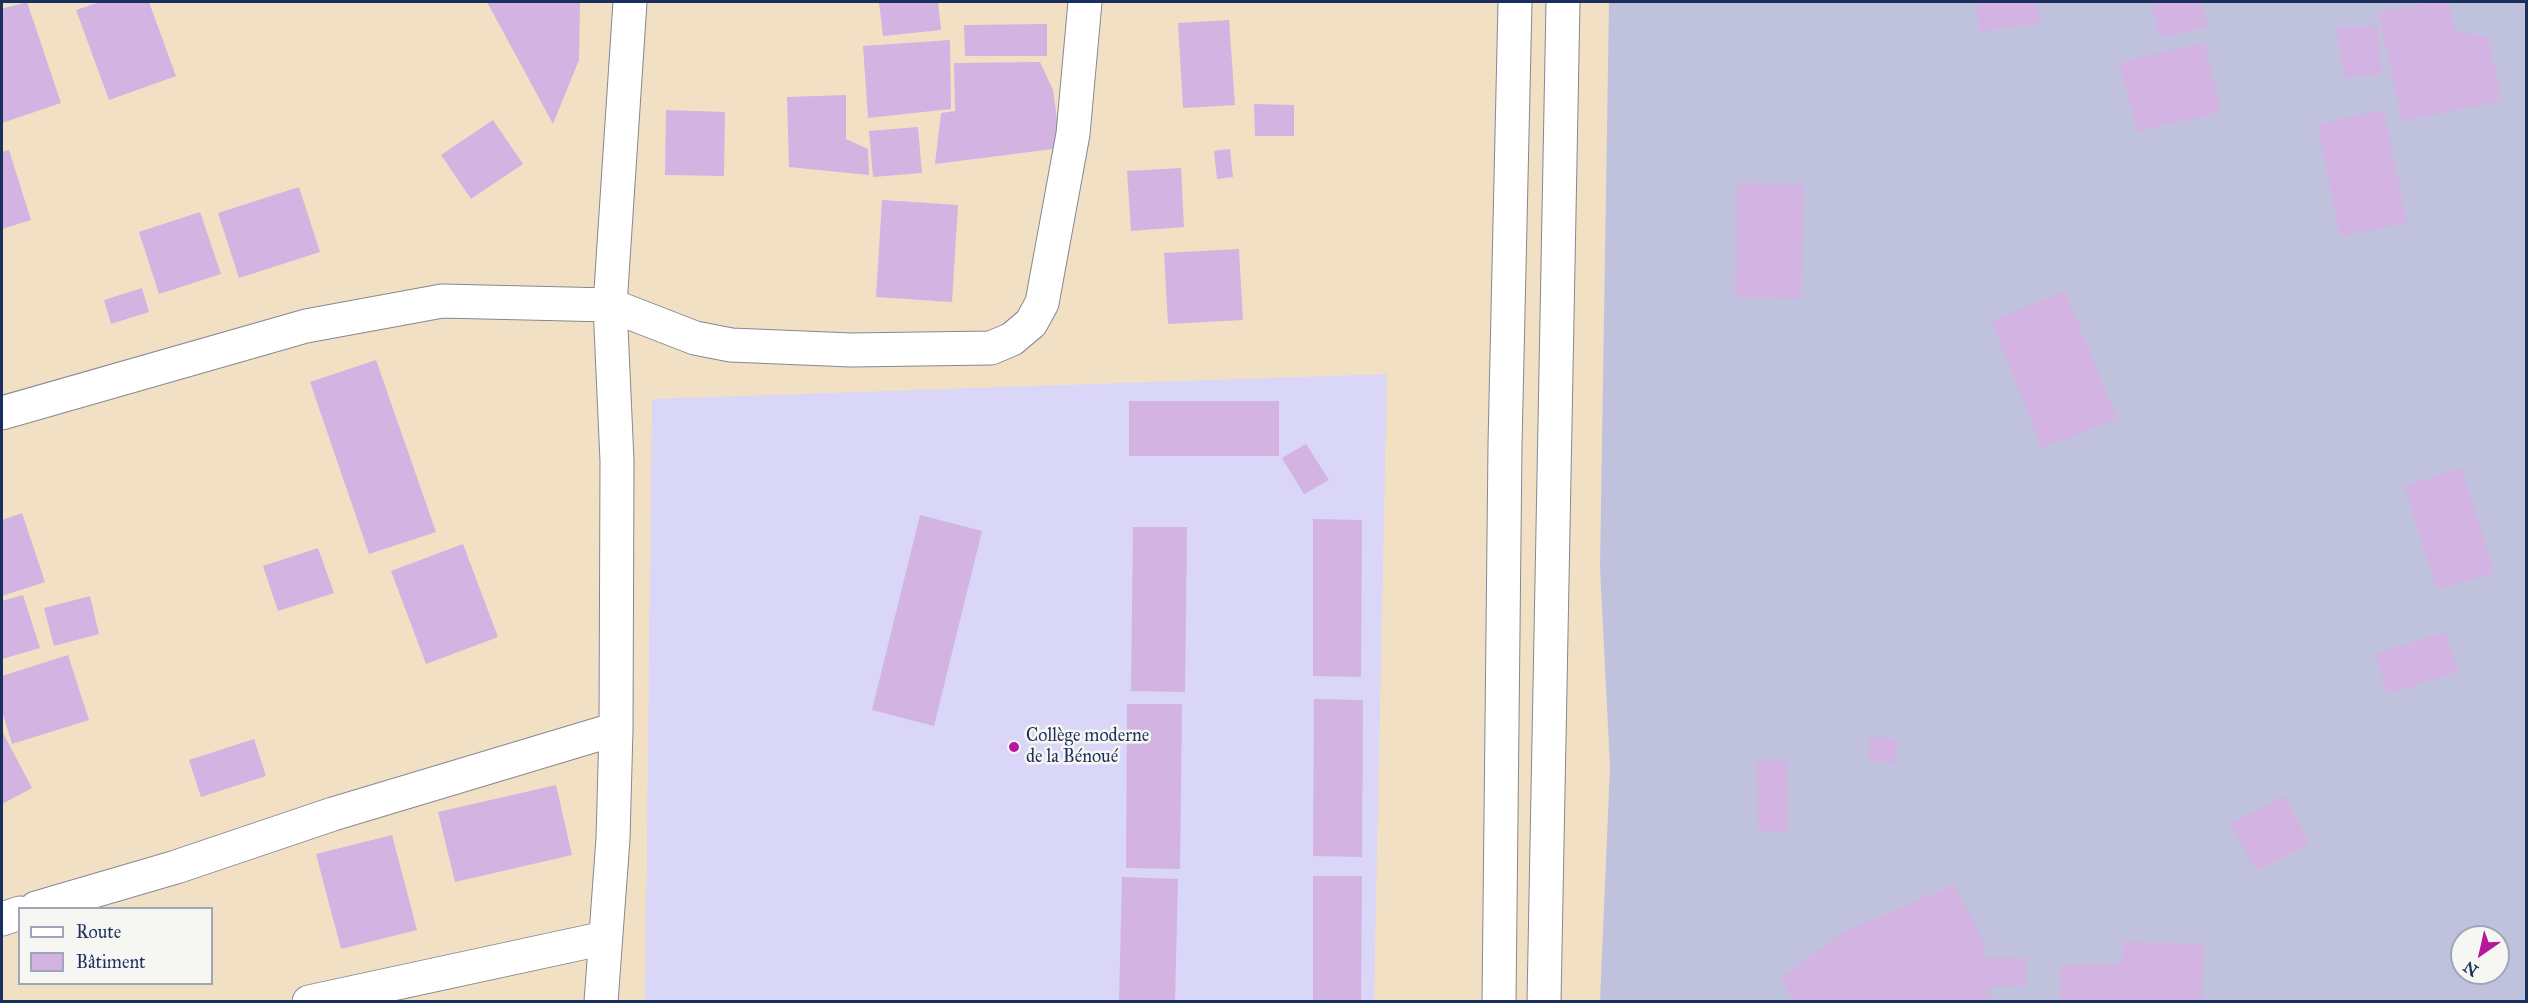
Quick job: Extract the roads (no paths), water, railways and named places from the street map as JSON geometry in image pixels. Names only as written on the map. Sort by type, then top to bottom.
[{"type":"street","points":[[601,1002],[613,839],[615,729],[617,461],[610,305],[630,2]]},
{"type":"street","points":[[2,413],[306,326],[442,301],[610,305],[695,338],[731,345],[851,350],[991,348],[1012,339],[1031,322],[1042,303],[1073,134],[1085,2]]},
{"type":"street","points":[[1499,1002],[1506,433],[1515,2]]},
{"type":"street","points":[[1544,1002],[1563,2]]},
{"type":"street","points":[[43,907],[176,867],[333,814],[615,729]]},
{"type":"street","points":[[2,919],[18,914]]},
{"type":"street","points":[[309,1002],[605,938]]},
{"type":"place","name":"Collège moderne de la Bénoué","points":[[1014,747]]}]
